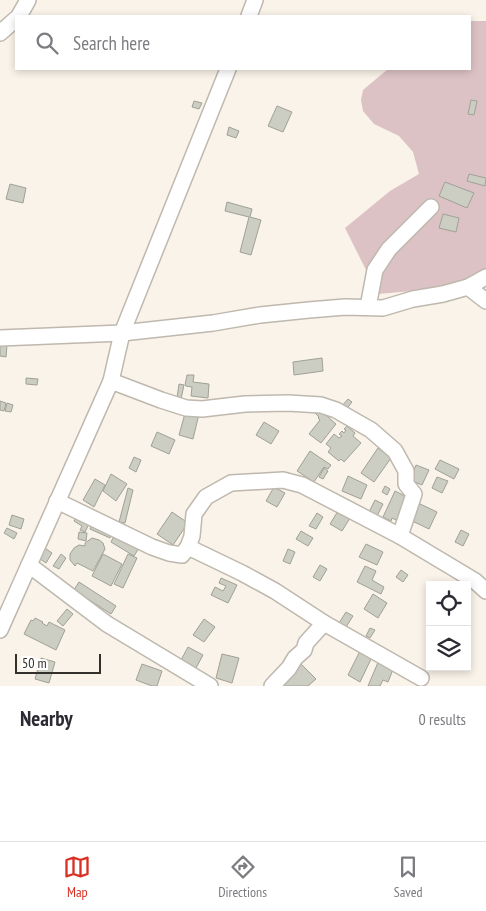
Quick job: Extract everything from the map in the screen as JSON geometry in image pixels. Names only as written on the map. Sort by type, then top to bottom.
[{"type":"street","points":[[20,15],[28,0]]},
{"type":"street","points":[[249,15],[255,0]]},
{"type":"street","points":[[0,33],[15,20]]},
{"type":"street","points":[[0,630],[111,381],[122,334],[228,70]]},
{"type":"street","points":[[368,307],[375,270],[389,249],[431,207]]},
{"type":"street","points":[[0,338],[122,334],[213,324],[260,315],[345,307],[383,308],[413,298],[443,294],[468,287],[486,277]]},
{"type":"street","points":[[468,287],[486,301]]},
{"type":"street","points":[[111,381],[186,408],[202,409],[245,404],[288,403],[321,405],[336,410],[371,430],[395,451],[406,471],[406,484],[414,494],[400,536]]},
{"type":"street","points":[[58,501],[152,547],[182,555],[188,547],[192,536],[194,514],[206,497],[231,483],[283,480],[302,485],[400,536],[486,591]]},
{"type":"street","points":[[188,547],[275,591],[324,624],[421,678]]},
{"type":"street","points":[[29,565],[107,624],[210,686]]},
{"type":"street","points":[[272,686],[304,650],[306,642],[324,624]]},
{"type":"shaded area","points":[[471,21],[486,21],[486,272],[476,278],[449,286],[378,294],[345,228],[390,191],[419,174],[413,152],[399,136],[374,124],[363,111],[361,100],[363,90],[387,70],[471,70]]},
{"type":"building","points":[[471,100],[477,101],[474,115],[468,114]]},
{"type":"building","points":[[194,101],[202,103],[199,109],[192,107]]},
{"type":"building","points":[[277,106],[292,112],[283,132],[268,126]]},
{"type":"building","points":[[229,127],[239,131],[236,138],[227,135]]},
{"type":"building","points":[[469,174],[486,178],[485,186],[467,181]]},
{"type":"building","points":[[445,182],[474,193],[467,208],[439,196]]},
{"type":"building","points":[[10,184],[26,188],[23,203],[6,199]]},
{"type":"building","points":[[227,202],[252,209],[250,217],[261,220],[251,255],[240,252],[249,217],[225,211]]},
{"type":"building","points":[[443,214],[459,218],[456,232],[439,228]]},
{"type":"building","points":[[0,345],[7,345],[6,357],[0,356]]},
{"type":"building","points":[[322,358],[323,371],[294,375],[293,362]]},
{"type":"building","points":[[187,375],[194,375],[193,382],[209,384],[208,398],[191,396],[192,387],[185,385]]},
{"type":"building","points":[[26,378],[38,379],[37,385],[26,384]]},
{"type":"building","points":[[179,384],[184,385],[181,399],[177,398]]},
{"type":"building","points":[[348,399],[352,402],[345,411],[341,407]]},
{"type":"building","points":[[0,401],[6,403],[4,411],[0,410]]},
{"type":"building","points":[[7,403],[13,405],[11,412],[5,411]]},
{"type":"building","points":[[318,408],[336,424],[321,443],[309,434],[320,420],[315,413]]},
{"type":"building","points":[[186,410],[199,414],[193,439],[179,435]]},
{"type":"building","points":[[264,422],[279,431],[271,444],[256,435]]},
{"type":"building","points":[[347,426],[355,433],[353,436],[361,443],[344,462],[341,459],[339,461],[328,452],[331,448],[326,444],[334,434],[339,438],[342,436],[339,434],[342,431],[344,433],[346,430],[344,429]]},
{"type":"building","points":[[157,432],[175,440],[169,454],[151,446]]},
{"type":"building","points":[[378,448],[391,458],[374,482],[361,473]]},
{"type":"building","points":[[310,451],[331,465],[328,469],[324,467],[314,482],[297,471]]},
{"type":"building","points":[[134,457],[141,460],[136,472],[129,468]]},
{"type":"building","points":[[440,460],[459,469],[454,479],[435,469]]},
{"type":"building","points":[[416,465],[429,470],[422,485],[410,480]]},
{"type":"building","points":[[324,468],[328,471],[323,479],[319,477]]},
{"type":"building","points":[[111,474],[127,484],[116,501],[103,491]]},
{"type":"building","points":[[348,476],[367,485],[361,499],[342,491]]},
{"type":"building","points":[[437,477],[448,481],[442,493],[432,488]]},
{"type":"building","points":[[95,479],[105,485],[94,507],[83,500]]},
{"type":"building","points":[[385,486],[390,489],[387,495],[382,492]]},
{"type":"building","points":[[274,487],[285,493],[277,507],[266,501]]},
{"type":"building","points":[[128,488],[133,490],[125,523],[119,522]]},
{"type":"building","points":[[395,491],[409,498],[398,521],[392,518],[391,521],[383,517]]},
{"type":"building","points":[[375,500],[383,504],[377,516],[369,512]]},
{"type":"building","points":[[416,502],[437,512],[429,529],[408,519]]},
{"type":"building","points":[[338,511],[350,518],[342,531],[330,524]]},
{"type":"building","points":[[172,512],[188,523],[173,545],[157,534]]},
{"type":"building","points":[[317,513],[323,517],[316,529],[309,526]]},
{"type":"building","points":[[12,515],[24,519],[21,529],[9,525]]},
{"type":"building","points":[[77,515],[90,522],[85,532],[80,530],[82,526],[74,521]]},
{"type":"building","points":[[93,522],[113,531],[110,538],[90,529]]},
{"type":"building","points":[[7,528],[17,533],[14,539],[4,533]]},
{"type":"building","points":[[461,530],[469,534],[463,546],[455,542]]},
{"type":"building","points":[[301,531],[313,538],[308,546],[296,539]]},
{"type":"building","points":[[79,532],[87,533],[86,541],[78,539]]},
{"type":"building","points":[[115,534],[139,548],[134,556],[111,542]]},
{"type":"building","points":[[92,538],[103,543],[105,549],[93,571],[77,563],[75,566],[70,560],[70,554],[74,548],[79,545],[85,546],[85,543]]},
{"type":"building","points":[[366,544],[383,552],[377,565],[359,557]]},
{"type":"building","points":[[42,546],[52,553],[46,563],[36,556]]},
{"type":"building","points":[[288,549],[295,552],[290,564],[283,561]]},
{"type":"building","points":[[61,554],[66,558],[59,569],[53,566]]},
{"type":"building","points":[[103,554],[122,564],[111,586],[92,576]]},
{"type":"building","points":[[128,554],[137,558],[123,588],[114,584]]},
{"type":"building","points":[[320,565],[327,569],[320,581],[313,577]]},
{"type":"building","points":[[365,566],[376,571],[372,580],[384,587],[381,594],[357,582]]},
{"type":"building","points":[[401,570],[408,575],[403,582],[396,577]]},
{"type":"building","points":[[221,578],[237,585],[228,603],[211,595],[215,587],[223,591],[226,586],[219,583]]},
{"type":"building","points":[[79,582],[116,606],[111,614],[74,590]]},
{"type":"building","points":[[373,594],[387,603],[378,618],[364,609]]},
{"type":"building","points":[[67,609],[73,614],[63,626],[57,621]]},
{"type":"building","points":[[346,612],[353,616],[346,627],[339,623]]},
{"type":"building","points":[[35,618],[47,626],[49,622],[65,630],[56,650],[24,634],[31,620],[33,621]]},
{"type":"building","points":[[204,619],[215,627],[204,642],[193,635]]},
{"type":"building","points":[[370,628],[375,630],[370,638],[366,636]]},
{"type":"building","points":[[188,647],[203,655],[196,668],[181,660]]},
{"type":"building","points":[[360,651],[372,657],[360,682],[348,675]]},
{"type":"building","points":[[222,654],[239,658],[232,683],[216,678]]},
{"type":"building","points":[[41,658],[55,662],[49,683],[35,679]]},
{"type":"building","points":[[379,660],[394,667],[388,682],[383,680],[380,686],[368,686]]},
{"type":"building","points":[[300,663],[316,679],[308,686],[278,686]]},
{"type":"building","points":[[142,664],[162,671],[157,686],[136,680]]}]
